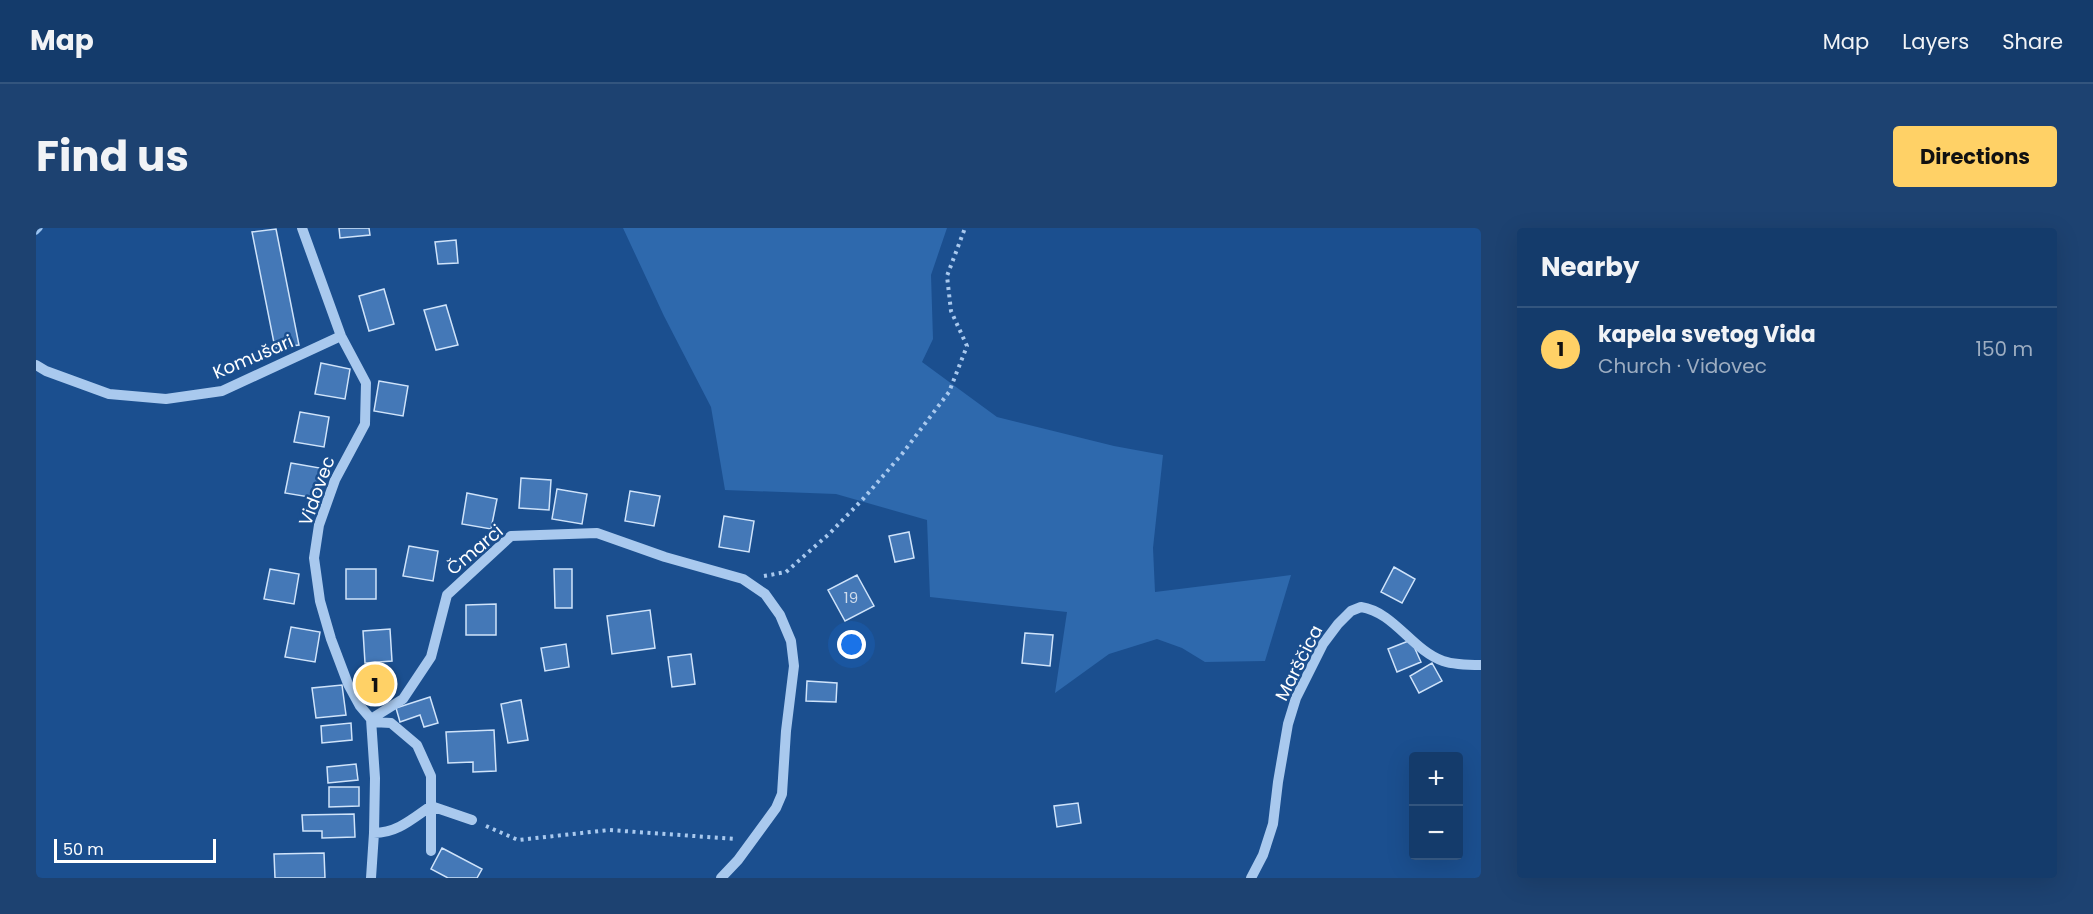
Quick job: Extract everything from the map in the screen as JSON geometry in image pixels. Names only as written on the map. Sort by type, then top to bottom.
[{"type":"street","name":"Vidovec","points":[[302,228],[341,336],[366,383],[365,424],[335,480],[319,525],[314,558],[320,601],[331,639],[348,684],[360,706],[372,721]]},
{"type":"street","name":"Komušari","points":[[36,365],[109,394],[166,399],[222,391],[341,336]]},
{"type":"street","name":"Čmarci","points":[[372,721],[403,699],[430,657],[447,595],[511,536],[597,533],[665,557],[743,579],[765,594],[780,615],[791,641],[794,666],[786,731],[782,794],[776,808],[738,860],[721,878]]},
{"type":"street","name":"Marščica","points":[[1251,878],[1263,855],[1273,824],[1288,724],[1296,698],[1323,644],[1351,611],[1361,607],[1379,613],[1427,652],[1443,661],[1481,665]]},
{"type":"street","points":[[371,878],[374,833],[372,721],[391,723],[417,745],[431,776],[430,851]]},
{"type":"street","points":[[430,807],[472,820]]},
{"type":"street","points":[[374,833],[387,833],[401,828],[430,807]]},
{"type":"path","points":[[743,579],[786,572],[829,534],[902,454],[949,392],[967,346],[951,311],[947,276],[965,228]]},
{"type":"path","points":[[472,820],[518,840],[609,830],[752,840]]},
{"type":"shaded area","points":[[623,228],[947,228],[931,275],[933,339],[922,362],[997,417],[1114,446],[1163,455],[1153,548],[1155,592],[1291,575],[1265,661],[1205,662],[1182,648],[1157,639],[1109,654],[1055,693],[1067,612],[930,597],[927,520],[836,494],[725,490],[711,407],[664,316]]},
{"type":"building","points":[[339,228],[369,228],[370,235],[340,238]]},
{"type":"building","points":[[276,229],[299,345],[275,348],[252,232]]},
{"type":"building","points":[[456,240],[458,263],[438,264],[435,242]]},
{"type":"building","points":[[384,289],[394,324],[369,331],[359,296]]},
{"type":"building","points":[[446,305],[458,345],[436,350],[424,310]]},
{"type":"building","points":[[321,363],[350,369],[345,399],[315,394]]},
{"type":"building","points":[[379,381],[408,386],[403,416],[374,411]]},
{"type":"building","points":[[300,412],[329,417],[324,447],[294,442]]},
{"type":"building","points":[[291,463],[320,468],[315,498],[285,493]]},
{"type":"building","points":[[521,478],[551,480],[549,510],[519,508]]},
{"type":"building","points":[[557,489],[587,494],[582,524],[552,519]]},
{"type":"building","points":[[630,491],[660,496],[654,526],[625,521]]},
{"type":"building","points":[[467,493],[497,499],[491,529],[462,524]]},
{"type":"building","points":[[724,516],[754,521],[749,552],[719,547]]},
{"type":"building","points":[[909,532],[914,558],[895,562],[889,536]]},
{"type":"building","points":[[409,546],[438,551],[433,581],[403,576]]},
{"type":"building","points":[[1394,567],[1415,579],[1402,603],[1381,592]]},
{"type":"building","points":[[270,569],[299,574],[294,604],[264,599]]},
{"type":"building","points":[[346,569],[376,569],[376,599],[346,599]]},
{"type":"building","points":[[554,569],[572,569],[572,608],[555,608]]},
{"type":"building","points":[[857,575],[874,606],[845,621],[828,590]]},
{"type":"building","points":[[496,604],[496,635],[466,635],[466,605]]},
{"type":"building","points":[[650,610],[655,648],[612,654],[607,616]]},
{"type":"building","points":[[291,627],[320,632],[315,662],[285,657]]},
{"type":"building","points":[[390,629],[392,661],[365,663],[363,631]]},
{"type":"building","points":[[1025,633],[1053,635],[1050,666],[1022,663]]},
{"type":"building","points":[[1411,640],[1421,662],[1397,672],[1388,649]]},
{"type":"building","points":[[566,644],[569,667],[545,671],[541,648]]},
{"type":"building","points":[[691,654],[695,684],[672,687],[668,657]]},
{"type":"building","points":[[1432,663],[1442,681],[1419,693],[1410,676]]},
{"type":"building","points":[[388,669],[390,697],[363,698],[361,671]]},
{"type":"building","points":[[807,681],[837,683],[836,702],[806,701]]},
{"type":"building","points":[[342,685],[346,715],[316,718],[312,688]]},
{"type":"building","points":[[430,697],[438,723],[424,727],[420,715],[400,722],[396,708]]},
{"type":"building","points":[[521,700],[528,740],[508,743],[501,704]]},
{"type":"building","points":[[351,723],[352,740],[322,743],[321,726]]},
{"type":"building","points":[[494,730],[496,771],[473,772],[473,762],[448,763],[446,732]]},
{"type":"building","points":[[356,764],[358,780],[328,783],[327,767]]},
{"type":"building","points":[[329,787],[359,787],[359,806],[329,807]]},
{"type":"building","points":[[1078,803],[1081,823],[1057,827],[1054,806]]},
{"type":"building","points":[[354,814],[355,837],[322,838],[322,831],[303,831],[302,815]]},
{"type":"building","points":[[442,848],[482,869],[477,878],[448,878],[431,869]]},
{"type":"building","points":[[324,853],[325,878],[275,878],[274,854]]},
{"type":"waterway","name":"Vidovec","points":[[36,231],[39,228]]},
{"type":"place","name":"kapela svetog Vida","points":[[375,684]]}]
